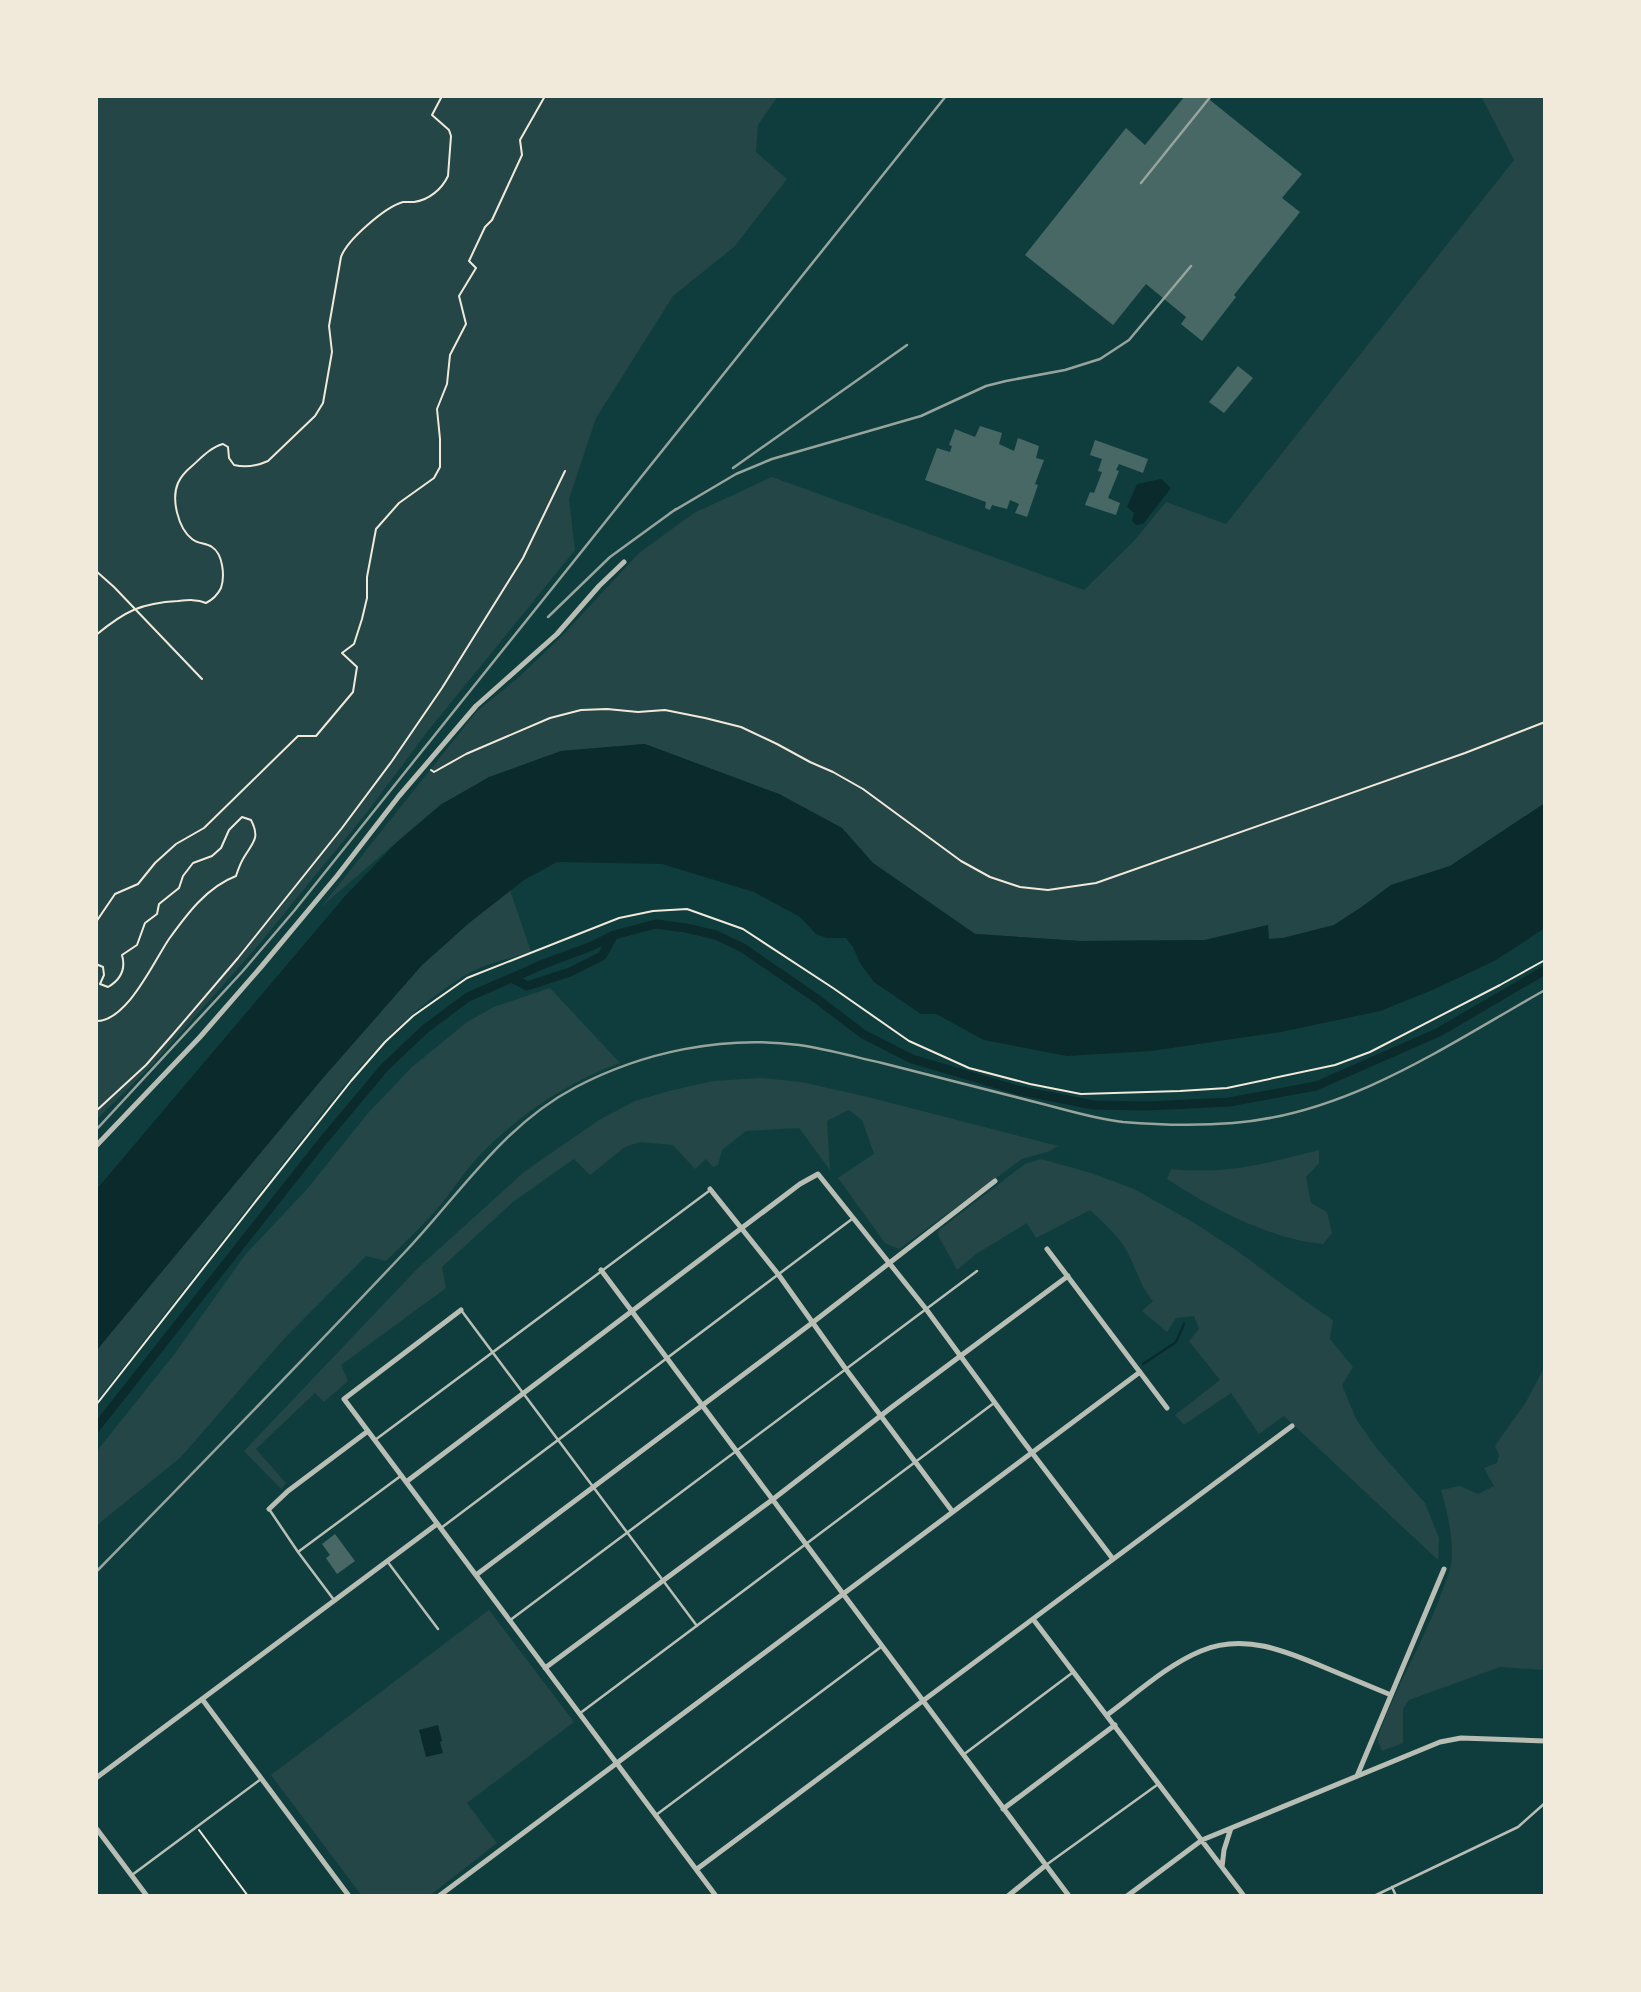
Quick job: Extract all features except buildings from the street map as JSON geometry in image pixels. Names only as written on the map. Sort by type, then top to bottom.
[{"type":"street","points":[[96,1146],[200,1037],[261,967],[476,706],[557,634],[624,562]]},
{"type":"street","points":[[406,1482],[800,1184],[818,1174],[926,1309],[1113,1559]]},
{"type":"street","points":[[476,1575],[995,1181]]},
{"type":"street","points":[[710,1189],[778,1274],[952,1511]]},
{"type":"street","points":[[1047,1249],[1167,1408]]},
{"type":"street","points":[[601,1270],[1069,1896]]},
{"type":"street","points":[[545,1668],[1068,1276]]},
{"type":"street","points":[[461,1310],[344,1399],[716,1896]]},
{"type":"street","points":[[439,1896],[1140,1371]]},
{"type":"street","points":[[697,1869],[1292,1426]]},
{"type":"street","points":[[269,1509],[288,1491],[368,1430]]},
{"type":"street","points":[[96,1778],[439,1526]]},
{"type":"street","points":[[1357,1776],[1444,1569]]},
{"type":"street","points":[[1033,1619],[1244,1896]]},
{"type":"street","points":[[1107,1715],[1189,1657],[1212,1647],[1233,1644],[1260,1645],[1282,1650],[1391,1695]]},
{"type":"street","points":[[202,1699],[347,1893]]},
{"type":"street","points":[[1003,1809],[1115,1725]]},
{"type":"street","points":[[1128,1896],[1202,1840],[1447,1740],[1461,1738],[1545,1741]]},
{"type":"street","points":[[96,1828],[147,1896]]},
{"type":"street","points":[[1222,1867],[1231,1828]]},
{"type":"street","points":[[1008,1896],[1046,1865]]},
{"type":"lane","points":[[375,1440],[710,1189]]},
{"type":"lane","points":[[439,1526],[854,1218]]},
{"type":"lane","points":[[509,1621],[977,1271]]},
{"type":"lane","points":[[461,1310],[697,1626]]},
{"type":"lane","points":[[579,1714],[994,1403]]},
{"type":"lane","points":[[298,1552],[402,1475]]},
{"type":"lane","points":[[269,1509],[335,1600]]},
{"type":"lane","points":[[387,1562],[438,1629]]},
{"type":"lane","points":[[656,1815],[881,1647]]},
{"type":"lane","points":[[963,1755],[1074,1672]]},
{"type":"lane","points":[[132,1875],[261,1779]]},
{"type":"lane","points":[[1046,1865],[1159,1783]]},
{"type":"lane","points":[[1374,1896],[1518,1827],[1545,1803]]},
{"type":"lane","points":[[1392,1886],[1396,1896]]},
{"type":"lane","points":[[337,1896],[347,1893]]},
{"type":"path","points":[[96,635],[134,609],[155,602],[196,600],[206,604],[220,589],[223,572],[219,555],[213,547],[193,540],[184,530],[177,512],[178,483],[183,474],[212,449],[223,444],[228,447],[229,458],[234,465],[258,466],[268,461],[319,410],[328,379],[332,352],[329,326],[344,248],[361,230],[394,206],[430,197],[446,181],[451,136],[446,126],[432,115],[442,96]]},
{"type":"path","points":[[96,922],[115,894],[138,884],[155,863],[176,844],[204,828],[298,736],[316,736],[354,692],[357,667],[342,653],[354,644],[362,619],[376,529],[399,503],[433,478],[440,467],[437,409],[447,384],[450,355],[466,324],[459,296],[476,268],[468,261],[485,227],[492,220],[522,155],[520,140],[545,96]]},
{"type":"path","points":[[96,1111],[146,1065],[238,958],[392,761],[442,688],[523,558],[565,471]]},
{"type":"path","points":[[96,571],[202,679]]},
{"type":"path","points":[[424,766],[434,772],[466,754],[550,718],[580,710],[665,710],[741,727],[849,780],[978,871],[1020,887],[1048,890],[1096,883],[1465,753],[1545,722]]},
{"type":"path","points":[[96,964],[103,967],[104,975],[100,984],[108,987],[116,983],[123,970],[122,955],[137,945],[145,923],[157,914],[159,904],[178,888],[193,863],[212,856],[220,848],[229,830],[242,817],[251,820],[256,829],[255,839],[236,876],[205,895],[170,938],[124,1008],[102,1021],[96,1021]]},
{"type":"path","points":[[96,1405],[351,1081],[385,1042],[447,990],[467,978],[619,918],[653,911],[687,909],[743,929],[909,1041],[969,1068],[1081,1094],[1227,1088],[1335,1065],[1370,1052],[1545,960]]},
{"type":"path","points":[[197,1827],[248,1896]]},
{"type":"shaded area","points":[[96,96],[778,96],[758,125],[756,152],[787,179],[734,247],[673,296],[596,418],[569,499],[575,550],[256,948],[152,1065],[96,1120]]},
{"type":"shaded area","points":[[1481,96],[1545,96],[1545,803],[1450,866],[1391,885],[1334,925],[1269,939],[1267,925],[1205,940],[1080,941],[975,934],[873,863],[842,828],[779,794],[644,744],[561,751],[441,804],[321,907],[477,711],[518,678],[562,636],[639,553],[694,513],[772,477],[1084,590],[1133,542],[1166,502],[1226,524],[1514,160]]},
{"type":"shaded area","points":[[1161,479],[1171,488],[1143,524],[1136,525],[1132,521],[1134,513],[1127,507],[1137,484]]},
{"type":"shaded area","points":[[645,744],[779,794],[842,828],[873,863],[975,934],[1080,941],[1205,940],[1268,925],[1269,939],[1334,925],[1391,885],[1450,866],[1545,803],[1545,928],[1496,960],[1380,1011],[1281,1032],[1151,1051],[1067,1056],[984,1040],[936,1014],[921,1014],[874,982],[846,938],[827,938],[816,934],[800,917],[754,892],[662,864],[557,862],[524,880],[469,923],[422,965],[322,1079],[96,1351],[96,1190],[346,895],[396,843],[442,804],[489,777],[561,751]]},
{"type":"shaded area","points":[[510,890],[531,952],[490,964],[466,975],[437,994],[386,1039],[318,1118],[96,1402],[96,1351],[132,1306],[322,1079],[422,965]]},
{"type":"shaded area","points":[[550,988],[620,1063],[562,1090],[526,1114],[493,1142],[415,1233],[386,1261],[366,1256],[282,1341],[181,1457],[96,1526],[96,1452],[176,1352],[245,1255],[308,1188],[369,1112],[412,1067],[467,1022],[494,1007]]},
{"type":"shaded area","points":[[761,1078],[801,1082],[868,1097],[1058,1146],[1022,1159],[899,1249],[885,1243],[838,1178],[874,1154],[862,1120],[849,1110],[827,1121],[830,1170],[799,1128],[746,1131],[722,1150],[718,1165],[713,1167],[706,1159],[695,1169],[673,1145],[640,1142],[625,1147],[590,1175],[574,1159],[514,1201],[442,1267],[446,1288],[341,1365],[348,1381],[324,1402],[315,1393],[256,1449],[286,1483],[281,1489],[244,1451],[419,1267],[524,1172],[599,1120],[635,1101],[713,1081]]},
{"type":"shaded area","points":[[1319,1150],[1319,1163],[1306,1177],[1311,1203],[1327,1212],[1332,1233],[1323,1244],[1262,1229],[1202,1200],[1167,1179],[1171,1169],[1228,1169]]},
{"type":"shaded area","points":[[1041,1159],[1134,1189],[1236,1250],[1333,1320],[1330,1339],[1353,1367],[1342,1385],[1356,1419],[1378,1450],[1425,1503],[1439,1538],[1438,1560],[1284,1416],[1259,1434],[1231,1393],[1184,1425],[1175,1415],[1220,1380],[1189,1341],[1199,1329],[1194,1316],[1176,1318],[1167,1332],[1142,1311],[1153,1301],[1121,1242],[1090,1210],[1036,1238],[1027,1223],[976,1254],[957,1270],[938,1235],[939,1230],[1025,1164]]},
{"type":"shaded area","points":[[1545,1366],[1545,1670],[1500,1667],[1409,1700],[1403,1709],[1403,1743],[1382,1751],[1377,1739],[1432,1617],[1451,1566],[1450,1529],[1441,1490],[1460,1486],[1478,1494],[1494,1486],[1484,1468],[1497,1463],[1499,1455],[1495,1446],[1526,1402]]},
{"type":"shaded area","points":[[489,1610],[574,1722],[467,1803],[497,1843],[429,1896],[362,1896],[271,1775]]},
{"type":"shaded area","points":[[438,1725],[443,1753],[426,1757],[419,1730]]},
{"type":"waterway","points":[[96,1428],[322,1142],[384,1068],[425,1029],[468,997],[614,935],[656,924],[716,935],[743,948],[863,1034],[912,1059],[1017,1090],[1093,1105],[1148,1106],[1229,1102],[1316,1086],[1439,1032],[1545,970]]},
{"type":"waterway","points":[[512,978],[527,986],[570,972],[602,956],[613,936]]},
{"type":"waterway","points":[[1143,1364],[1176,1342],[1184,1324]]},
{"type":"railway","points":[[96,1130],[242,972],[294,911],[946,96]]},
{"type":"railway","points":[[1141,183],[1211,96]]},
{"type":"railway","points":[[670,513],[736,474],[772,459],[921,416],[986,386],[1065,370],[1100,359],[1129,340],[1191,266]]},
{"type":"railway","points":[[733,468],[907,345]]},
{"type":"railway","points":[[548,617],[610,557],[676,509]]},
{"type":"railway","points":[[96,1572],[405,1252],[504,1141],[550,1103],[576,1087],[628,1064],[684,1049],[742,1042],[770,1042],[841,1053],[1112,1121],[1178,1125],[1233,1123],[1276,1117],[1357,1091],[1434,1054],[1545,990]]}]
